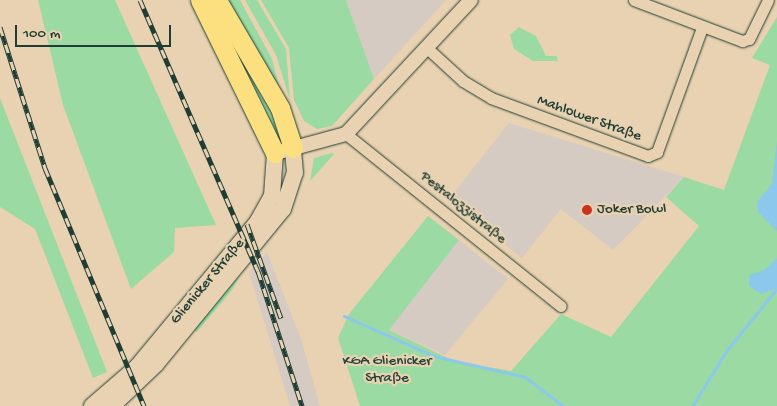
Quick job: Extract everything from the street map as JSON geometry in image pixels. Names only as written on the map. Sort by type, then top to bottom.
[{"type":"highway","points":[[200,0],[284,150]]},
{"type":"highway","points":[[217,0],[280,108],[284,150]]},
{"type":"main road","name":"Glienicker Straße","points":[[92,406],[137,367],[258,221],[272,196],[284,150]]},
{"type":"main road","name":"Glienicker Straße","points":[[112,406],[156,364],[282,208],[295,173],[284,150]]},
{"type":"street","points":[[284,150],[346,134],[471,0]]},
{"type":"street","points":[[634,0],[702,28],[742,41],[749,39],[768,0]]},
{"type":"street","name":"Mahlower Straße","points":[[427,48],[462,81],[491,98],[648,156],[657,152],[702,28]]},
{"type":"street","name":"Pestalozzistraße","points":[[346,134],[561,306]]},
{"type":"shaded area","points":[[346,0],[446,0],[374,79]]},
{"type":"shaded area","points":[[509,123],[684,177],[613,250],[561,209],[522,258],[448,200]]},
{"type":"shaded area","points":[[459,240],[508,279],[445,355],[388,329]]},
{"type":"shaded area","points":[[267,252],[301,339],[320,406],[290,406],[249,272]]},
{"type":"green space","points":[[38,0],[115,0],[216,225],[175,228],[174,252],[131,289],[63,105]]},
{"type":"green space","points":[[227,0],[240,0],[272,59],[283,101]]},
{"type":"green space","points":[[245,0],[257,0],[286,49],[290,100],[276,55]]},
{"type":"green space","points":[[261,0],[346,0],[374,79],[332,126],[317,129],[304,121],[294,100],[289,48]]},
{"type":"green space","name":"KGA Glienicker Straße","points":[[777,17],[777,406],[360,406],[338,338],[349,314],[428,216],[459,240],[389,330],[454,361],[511,371],[561,314],[611,337],[699,226],[666,197],[684,177],[724,190],[770,65],[752,58]]},
{"type":"green space","points":[[519,27],[536,36],[546,56],[557,56],[558,61],[533,61],[514,49],[510,35]]},
{"type":"green space","points":[[234,44],[283,131],[276,133]]},
{"type":"green space","points":[[0,98],[107,372],[93,378],[35,229],[0,207]]},
{"type":"green space","points":[[334,154],[310,181],[314,158]]},
{"type":"green space","points":[[240,275],[232,290],[197,332],[194,330]]},
{"type":"water","points":[[777,140],[777,231],[758,212],[757,202],[772,184]]},
{"type":"water","points":[[777,258],[777,288],[761,294],[749,286],[749,275],[763,271]]},
{"type":"waterway","points":[[692,406],[727,350],[777,288]]},
{"type":"waterway","points":[[344,316],[434,356],[525,377],[563,406]]},
{"type":"railway","points":[[140,0],[258,271],[302,406]]},
{"type":"railway","points":[[0,27],[45,168],[144,406]]},
{"type":"railway","points":[[247,224],[281,318]]},
{"type":"place","name":"Joker Bowl","points":[[587,210]]}]
